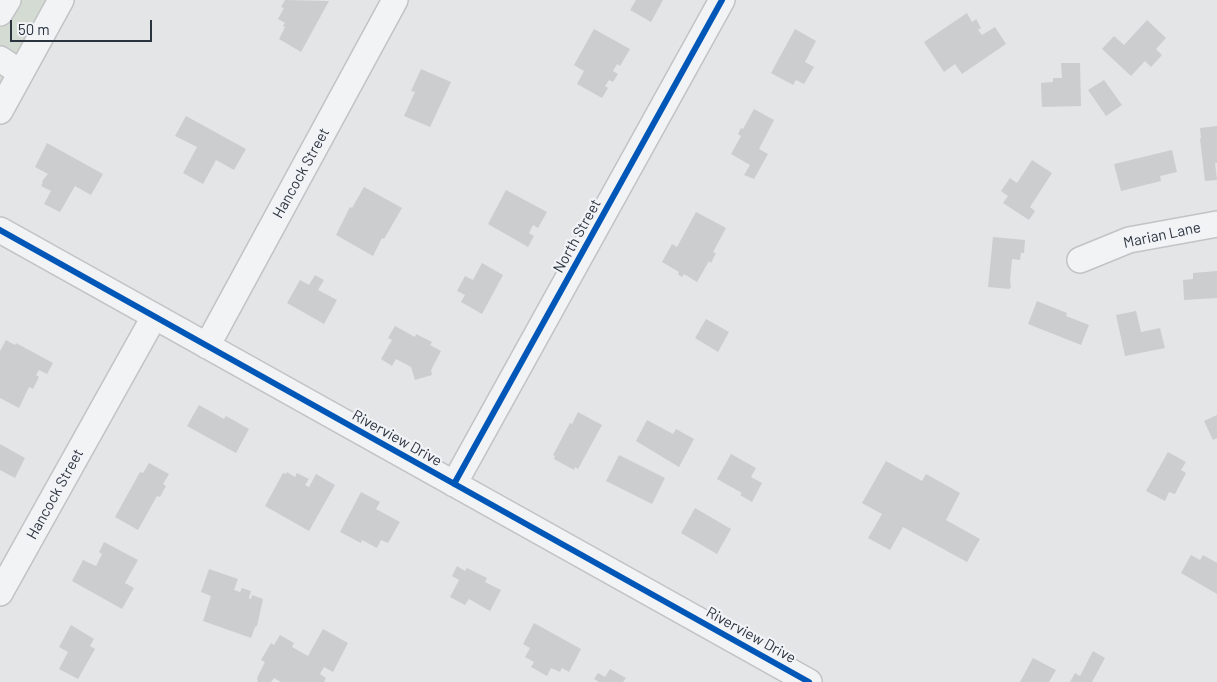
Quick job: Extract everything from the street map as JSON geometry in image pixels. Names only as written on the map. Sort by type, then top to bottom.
[{"type":"street","points":[[0,13],[8,0]]},
{"type":"street","points":[[0,112],[60,0]]},
{"type":"street","name":"Hancock Street","points":[[206,346],[395,0]]},
{"type":"street","name":"North Street","points":[[454,484],[722,0]]},
{"type":"street","points":[[0,59],[21,73]]},
{"type":"street","name":"Marian Lane","points":[[1080,260],[1129,240],[1217,224]]},
{"type":"street","name":"Riverview Drive","points":[[0,230],[809,682]]},
{"type":"street","name":"Hancock Street","points":[[0,593],[154,317]]},
{"type":"shaded area","points":[[0,0],[53,0],[0,96]]},
{"type":"building","points":[[285,0],[329,1],[301,52],[279,39],[285,27],[283,26],[285,23],[278,19],[284,8],[281,7]]},
{"type":"building","points":[[636,0],[663,0],[651,22],[630,10]]},
{"type":"building","points":[[967,13],[972,22],[976,19],[981,28],[978,30],[982,35],[995,27],[1006,44],[962,74],[955,64],[944,72],[924,42]]},
{"type":"building","points":[[1147,20],[1166,38],[1156,49],[1162,55],[1151,67],[1145,61],[1131,76],[1102,49],[1114,36],[1124,45]]},
{"type":"building","points":[[594,29],[630,49],[620,66],[617,64],[613,71],[618,74],[613,82],[609,80],[605,86],[608,88],[602,98],[577,84],[584,71],[574,65]]},
{"type":"building","points":[[795,29],[816,41],[805,62],[814,67],[804,84],[796,80],[793,85],[771,73]]},
{"type":"building","points":[[1061,63],[1080,63],[1081,106],[1042,107],[1041,83],[1053,82],[1053,78],[1062,78]]},
{"type":"building","points":[[421,69],[451,82],[430,127],[404,116],[415,92],[411,91]]},
{"type":"building","points":[[1104,80],[1122,105],[1106,116],[1088,90]]},
{"type":"building","points":[[754,109],[774,120],[759,149],[768,154],[754,179],[744,175],[750,165],[731,154],[741,136],[738,134],[741,128],[743,129]]},
{"type":"building","points":[[186,116],[246,149],[234,170],[216,160],[203,184],[183,173],[197,147],[175,136]]},
{"type":"building","points":[[1217,126],[1217,163],[1215,163],[1217,180],[1205,181],[1200,128]]},
{"type":"building","points":[[47,143],[103,174],[91,195],[75,186],[60,212],[44,204],[51,191],[41,186],[42,181],[48,174],[35,167]]},
{"type":"building","points":[[1172,150],[1177,172],[1160,176],[1161,181],[1121,191],[1114,164]]},
{"type":"building","points":[[1032,160],[1052,173],[1030,207],[1035,211],[1029,220],[1003,203],[1008,196],[1001,191],[1010,178],[1017,183]]},
{"type":"building","points":[[364,187],[402,208],[384,239],[382,238],[373,256],[336,235],[350,207],[352,208]]},
{"type":"building","points":[[506,190],[547,212],[538,228],[533,225],[529,233],[534,236],[528,247],[488,224]]},
{"type":"building","points":[[696,212],[726,228],[713,252],[716,253],[711,263],[709,261],[697,282],[684,274],[682,277],[678,274],[679,272],[662,262],[672,244],[677,247]]},
{"type":"building","points":[[993,237],[1025,240],[1024,253],[1021,253],[1020,260],[1012,259],[1011,287],[1009,289],[988,287]]},
{"type":"building","points":[[482,263],[503,275],[482,314],[461,302],[465,295],[457,291],[465,276],[473,280]]},
{"type":"building","points":[[1217,271],[1217,298],[1184,300],[1183,280],[1193,279],[1193,273]]},
{"type":"building","points":[[315,275],[324,280],[318,290],[337,300],[324,324],[287,303],[300,280],[309,285]]},
{"type":"building","points":[[1037,301],[1067,313],[1066,316],[1089,325],[1081,345],[1028,324]]},
{"type":"building","points":[[1136,311],[1141,332],[1160,328],[1165,348],[1125,356],[1116,315]]},
{"type":"building","points":[[706,319],[729,332],[718,352],[695,338]]},
{"type":"building","points":[[395,326],[415,337],[416,334],[432,342],[430,345],[441,351],[431,370],[432,375],[415,380],[411,367],[396,359],[392,366],[381,359],[392,340],[388,338]]},
{"type":"building","points":[[6,340],[15,345],[16,343],[53,363],[47,374],[39,370],[36,375],[39,377],[33,389],[29,387],[19,408],[0,398],[0,351]]},
{"type":"building","points":[[199,405],[224,419],[226,416],[249,429],[236,453],[187,426]]},
{"type":"building","points":[[578,412],[602,425],[578,469],[575,467],[574,470],[554,459],[555,456],[553,455]]},
{"type":"building","points":[[1217,415],[1217,438],[1213,440],[1204,421]]},
{"type":"building","points":[[647,420],[673,434],[676,429],[694,439],[679,467],[636,441]]},
{"type":"building","points":[[0,444],[25,458],[15,478],[0,470]]},
{"type":"building","points":[[1168,452],[1186,462],[1181,470],[1186,473],[1175,494],[1169,492],[1165,501],[1146,491]]},
{"type":"building","points":[[731,454],[756,468],[751,477],[762,483],[752,502],[740,495],[742,493],[717,479]]},
{"type":"building","points":[[619,455],[665,478],[652,504],[606,481]]},
{"type":"building","points":[[886,461],[922,481],[926,474],[960,493],[946,520],[980,539],[967,562],[903,527],[890,550],[868,538],[882,514],[862,503]]},
{"type":"building","points":[[149,463],[169,474],[163,484],[166,486],[160,497],[157,496],[138,530],[115,517],[140,472],[143,473]]},
{"type":"building","points":[[287,472],[295,477],[297,473],[309,479],[305,485],[309,487],[316,474],[335,485],[309,531],[265,506],[283,473],[286,474]]},
{"type":"building","points":[[361,492],[380,502],[376,509],[400,522],[388,543],[381,540],[377,548],[362,540],[361,543],[340,532]]},
{"type":"building","points":[[695,508],[731,529],[717,554],[681,533]]},
{"type":"building","points":[[104,542],[138,560],[125,583],[134,588],[122,609],[72,581],[83,560],[96,566],[102,554],[99,552]]},
{"type":"building","points":[[1191,555],[1200,560],[1203,555],[1217,563],[1217,594],[1181,573]]},
{"type":"building","points":[[457,566],[465,571],[467,568],[487,578],[485,582],[501,590],[490,611],[469,599],[465,605],[450,597],[459,580],[452,576]]},
{"type":"building","points":[[209,569],[238,579],[234,590],[240,592],[242,588],[251,591],[249,598],[251,599],[252,595],[263,599],[257,626],[251,638],[203,621],[211,596],[201,592]]},
{"type":"building","points":[[534,623],[581,649],[569,672],[562,668],[560,672],[551,668],[547,676],[531,667],[534,662],[525,657],[530,648],[523,644]]},
{"type":"building","points":[[71,625],[94,639],[90,646],[95,649],[78,679],[59,669],[68,652],[59,647]]},
{"type":"building","points":[[323,629],[348,643],[333,672],[324,667],[320,674],[326,678],[324,682],[281,682],[274,678],[271,682],[258,682],[257,678],[265,662],[261,660],[271,643],[274,645],[280,635],[294,643],[292,647],[308,656]]},
{"type":"building","points":[[1093,651],[1105,658],[1092,682],[1070,682],[1075,673],[1080,676]]},
{"type":"building","points":[[1033,658],[1056,670],[1049,682],[1020,682]]},
{"type":"building","points":[[610,669],[626,678],[623,682],[599,682],[594,679],[598,673],[605,677]]},
{"type":"cycle path","points":[[454,484],[722,0]]},
{"type":"cycle path","points":[[0,230],[809,682]]}]
